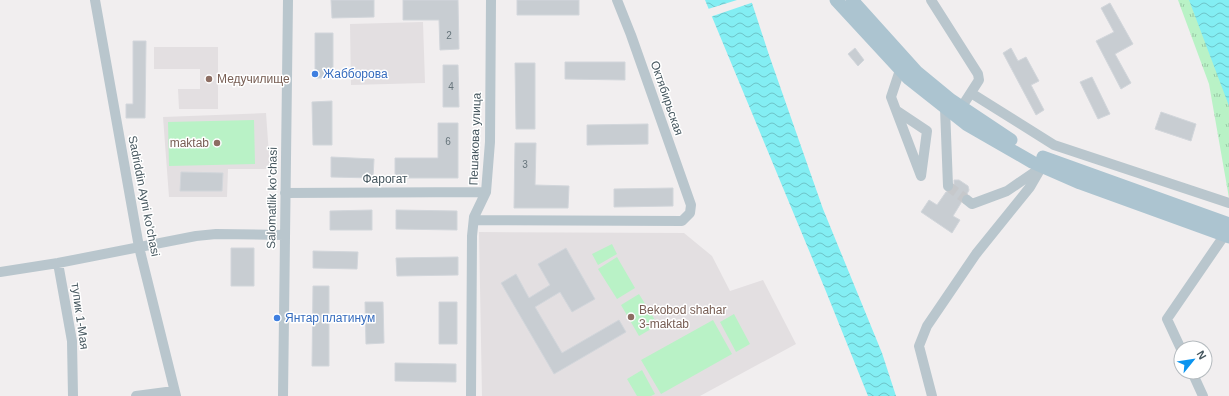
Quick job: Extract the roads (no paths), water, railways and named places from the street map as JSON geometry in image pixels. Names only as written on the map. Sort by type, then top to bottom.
[{"type":"main road","points":[[836,0],[909,79],[1013,142],[1044,163],[1228,231]]},
{"type":"main road","points":[[852,0],[917,72],[952,105]]},
{"type":"street","name":"Sadriddin Ayni ko'chasi","points":[[95,0],[139,247],[175,394]]},
{"type":"street","name":"Salomatlik ko‘chasi","points":[[283,396],[288,0]]},
{"type":"street","name":"Пешакова улица","points":[[471,396],[472,236],[474,220],[486,192],[490,142],[491,0]]},
{"type":"street","name":"Октябирьская","points":[[474,220],[682,220],[690,213],[691,205],[631,35],[617,0]]},
{"type":"street","points":[[931,0],[978,74],[979,80],[971,93],[952,105],[948,186]]},
{"type":"street","points":[[897,111],[927,131],[921,176],[891,97],[900,70]]},
{"type":"street","points":[[971,93],[1054,145],[1229,204]]},
{"type":"street","points":[[967,200],[972,204],[1007,191],[1044,163]]},
{"type":"street","points":[[932,396],[919,346],[927,326],[976,254],[1030,187],[1044,163]]},
{"type":"street","name":"Фарогат","points":[[285,193],[486,192]]},
{"type":"street","points":[[1177,340],[1167,319],[1228,231]]},
{"type":"street","points":[[0,272],[58,263],[196,236],[216,234],[284,236]]},
{"type":"street","name":"тупик 1-Мая","points":[[58,263],[72,341],[73,396]]},
{"type":"street","points":[[1196,380],[1203,396]]},
{"type":"street","points":[[136,396],[175,394]]},
{"type":"water","points":[[705,0],[751,0],[823,209],[882,353],[896,396],[868,396]]},
{"type":"water","points":[[1189,0],[1229,0],[1229,106]]},
{"type":"tunnel","points":[[948,186],[967,200]]},
{"type":"place","name":"Жабборова","points":[[315,74]]},
{"type":"place","name":"Медучилище","points":[[209,79]]},
{"type":"place","name":"maktab","points":[[217,143]]},
{"type":"place","name":"Bekobod shahar 3-maktab","points":[[631,317]]},
{"type":"place","name":"Янтар платинум","points":[[277,318]]}]
